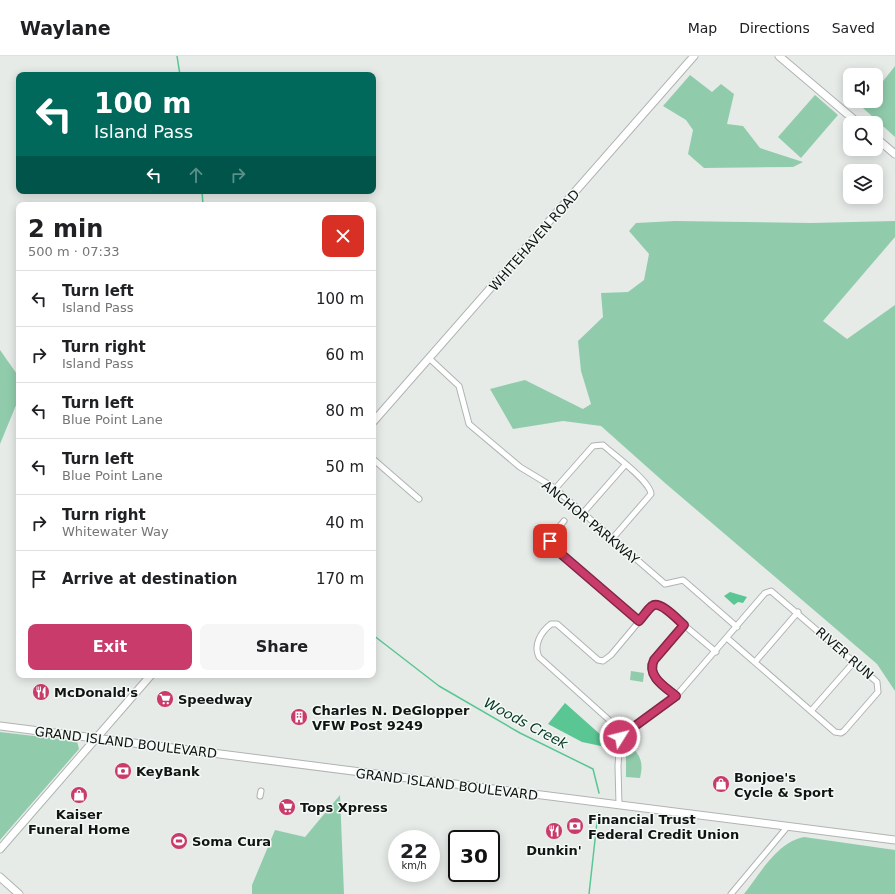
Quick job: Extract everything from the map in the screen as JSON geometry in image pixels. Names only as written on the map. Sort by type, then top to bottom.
[{"type":"main road","name":"WHITEHAVEN ROAD","points":[[376,419],[430,359],[694,56]]},
{"type":"main road","points":[[779,56],[850,116]]},
{"type":"main road","points":[[883,144],[895,154]]},
{"type":"main road","points":[[0,849],[148,678]]},
{"type":"main road","name":"GRAND ISLAND BOULEVARD","points":[[0,726],[895,840]]},
{"type":"main road","points":[[0,877],[19,894]]},
{"type":"street","name":"ANCHOR PARKWAY","points":[[430,359],[459,386],[469,424],[520,467],[555,489],[665,584],[683,580],[737,626]]},
{"type":"street","points":[[555,489],[593,446],[603,445],[649,486],[651,494],[612,539]]},
{"type":"street","points":[[376,462],[419,499]]},
{"type":"street","points":[[583,513],[625,465]]},
{"type":"street","points":[[564,521],[550,538],[553,547],[639,621]]},
{"type":"street","name":"RIVER RUN","points":[[620,737],[676,696],[716,652],[765,593],[771,590],[877,682],[879,688],[844,731],[841,733],[836,732],[728,638]]},
{"type":"street","points":[[619,805],[620,786],[618,766],[620,737],[618,730],[608,719],[539,658],[537,648],[542,632],[551,624],[557,624],[598,660],[603,660],[611,654],[652,606],[657,605],[665,608],[716,652]]},
{"type":"street","points":[[755,662],[798,612]]},
{"type":"street","points":[[676,696],[655,678],[652,667],[654,660],[684,625]]},
{"type":"street","points":[[812,711],[854,662]]},
{"type":"street","points":[[731,894],[788,826]]},
{"type":"shaded area","points":[[895,66],[895,137],[883,126],[883,116],[872,116],[863,108],[883,108],[883,81]]},
{"type":"shaded area","points":[[690,75],[712,92],[721,84],[734,94],[727,124],[743,126],[760,148],[803,162],[793,167],[704,168],[688,154],[693,130],[686,120],[663,106]]},
{"type":"shaded area","points":[[815,95],[838,115],[801,158],[778,137]]},
{"type":"shaded area","points":[[675,221],[811,223],[895,221],[895,237],[823,321],[847,339],[895,305],[895,691],[877,664],[665,483],[601,426],[563,421],[513,429],[490,389],[525,380],[583,409],[591,404],[581,371],[578,341],[603,317],[601,293],[628,292],[644,280],[649,254],[629,231],[636,223]]},
{"type":"shaded area","points":[[0,350],[16,373],[16,405],[0,444]]},
{"type":"shaded area","points":[[730,592],[747,597],[743,603],[738,602],[734,605],[724,596]]},
{"type":"shaded area","points":[[631,671],[644,673],[643,682],[630,680]]},
{"type":"shaded area","points":[[565,703],[602,736],[604,739],[601,746],[582,742],[548,724]]},
{"type":"shaded area","points":[[0,732],[77,741],[79,749],[0,840]]},
{"type":"shaded area","points":[[633,748],[641,762],[640,778],[626,777],[626,752]]},
{"type":"shaded area","points":[[340,795],[344,894],[252,894],[252,885],[275,830],[305,837]]},
{"type":"shaded area","points":[[804,837],[895,850],[895,894],[744,894],[777,852],[794,840]]},
{"type":"waterway","name":"Woods Creek","points":[[177,56],[180,72]]},
{"type":"waterway","name":"Woods Creek","points":[[202,194],[203,202]]},
{"type":"waterway","name":"Woods Creek","points":[[376,637],[439,686],[520,733],[593,769],[599,793]]},
{"type":"waterway","name":"Woods Creek","points":[[589,894],[598,813]]},
{"type":"place","name":"McDonald's","points":[[41,692]]},
{"type":"place","name":"Speedway","points":[[165,699]]},
{"type":"place","name":"Charles N. DeGlopper VFW Post 9249","points":[[299,717]]},
{"type":"place","name":"KeyBank","points":[[123,771]]},
{"type":"place","name":"Bonjoe's Cycle & Sport","points":[[721,784]]},
{"type":"place","name":"Kaiser Funeral Home","points":[[79,795]]},
{"type":"place","name":"Tops Xpress","points":[[287,807]]},
{"type":"place","name":"Financial Trust Federal Credit Union","points":[[575,826]]},
{"type":"place","name":"Dunkin'","points":[[554,831]]},
{"type":"place","name":"Soma Cura","points":[[179,841]]},
{"type":"route","points":[[550,541],[553,547],[639,621],[652,606],[657,605],[665,608],[684,625],[652,664],[653,675],[655,678],[676,696],[620,737]]}]
